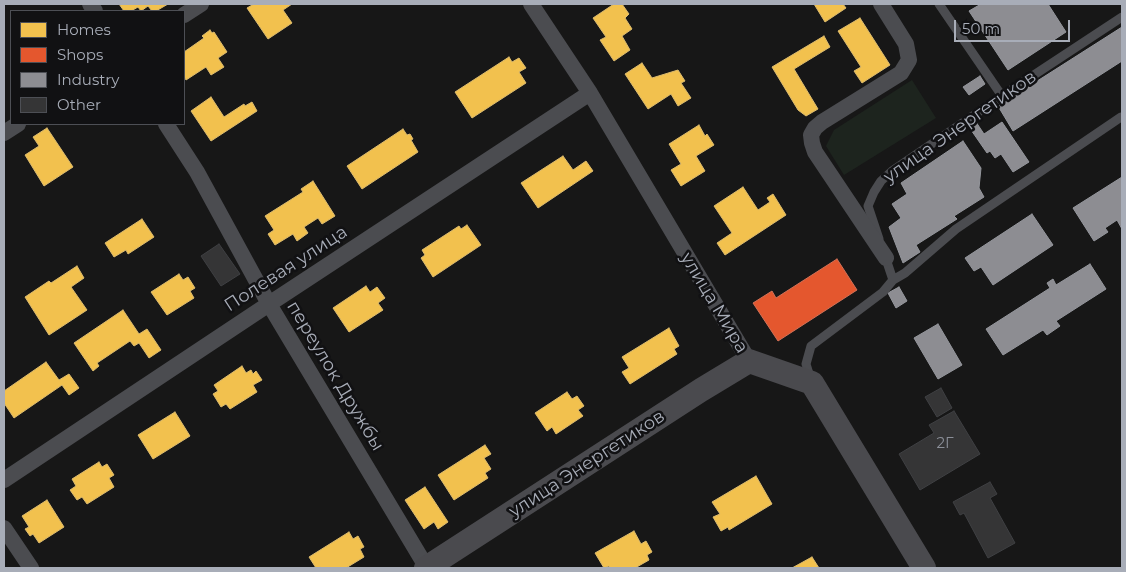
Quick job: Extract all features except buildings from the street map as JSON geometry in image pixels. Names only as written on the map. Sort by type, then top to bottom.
[{"type":"street","points":[[185,14],[201,4]]},
{"type":"street","name":"улица Мира","points":[[531,4],[590,93],[749,362],[812,384]]},
{"type":"street","points":[[881,4],[906,44],[909,60],[901,73],[822,122],[811,135],[815,152],[886,258]]},
{"type":"street","name":"Полевая улица","points":[[4,480],[590,93]]},
{"type":"street","points":[[4,133],[16,125]]},
{"type":"street","name":"переулок Дружбы","points":[[167,125],[197,172],[268,304],[427,568]]},
{"type":"street","name":"улица Энергетиков","points":[[427,568],[701,390],[749,362]]},
{"type":"street","points":[[812,384],[924,568]]},
{"type":"street","points":[[4,528],[31,568]]},
{"type":"lane","points":[[939,4],[1002,96]]},
{"type":"lane","name":"улица Энергетиков","points":[[894,280],[868,206],[881,181],[892,171],[1002,96],[1122,17]]},
{"type":"lane","points":[[812,384],[806,364],[811,346],[884,292],[894,280],[905,273],[956,229],[1121,118]]},
{"type":"shaded area","points":[[912,80],[936,118],[844,175],[826,146],[834,130]]}]
